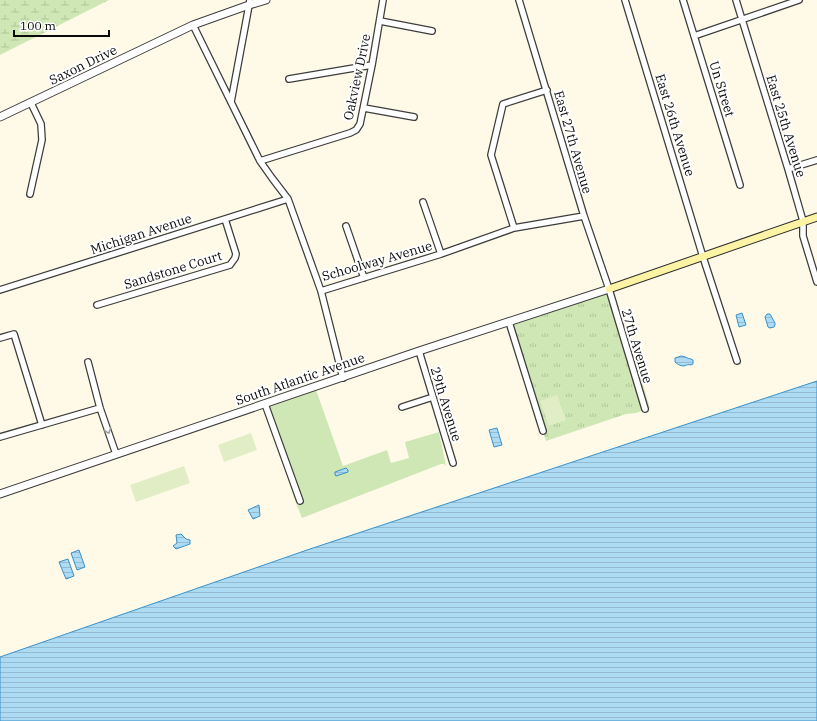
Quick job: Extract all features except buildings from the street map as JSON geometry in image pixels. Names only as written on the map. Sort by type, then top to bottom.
[{"type":"main road","points":[[609,289],[817,217]]},
{"type":"street","name":"Saxon Drive","points":[[0,117],[193,25],[249,2],[266,0]]},
{"type":"street","name":"Oakview Drive","points":[[260,161],[356,130],[360,124],[364,108],[383,0]]},
{"type":"street","name":"East 27th Avenue","points":[[520,0],[584,216],[609,289]]},
{"type":"street","name":"East 26th Avenue","points":[[625,0],[736,361]]},
{"type":"street","name":"Un Street","points":[[683,0],[740,185]]},
{"type":"street","name":"East 25th Avenue","points":[[736,0],[803,221],[804,236],[817,282]]},
{"type":"street","points":[[694,36],[799,0]]},
{"type":"street","points":[[231,102],[249,2]]},
{"type":"street","points":[[380,21],[432,31]]},
{"type":"street","name":"Schoolway Avenue","points":[[193,25],[260,161],[288,199],[321,291],[441,254],[514,228],[584,216]]},
{"type":"street","points":[[289,79],[372,65]]},
{"type":"street","points":[[514,228],[491,155],[503,104],[546,90]]},
{"type":"street","points":[[30,194],[42,140],[41,124],[32,103]]},
{"type":"street","points":[[364,108],[414,117]]},
{"type":"street","points":[[788,169],[817,160]]},
{"type":"street","name":"Michigan Avenue","points":[[0,290],[288,199]]},
{"type":"street","points":[[423,202],[441,254]]},
{"type":"street","name":"Sandstone Court","points":[[97,305],[230,265],[236,254],[225,219]]},
{"type":"street","points":[[346,226],[364,278]]},
{"type":"street","name":"South Atlantic Avenue","points":[[0,494],[419,351],[609,289]]},
{"type":"street","name":"27th Avenue","points":[[609,289],[645,410]]},
{"type":"street","points":[[321,291],[343,378]]},
{"type":"street","points":[[510,322],[543,431]]},
{"type":"street","points":[[0,338],[14,334],[42,425]]},
{"type":"street","name":"29th Avenue","points":[[419,351],[453,463]]},
{"type":"street","points":[[88,362],[100,408],[116,454]]},
{"type":"street","points":[[402,407],[433,397]]},
{"type":"street","points":[[265,404],[300,501]]},
{"type":"street","points":[[0,437],[100,408]]},
{"type":"green space","points":[[0,0],[109,0],[0,55]]},
{"type":"green space","points":[[609,292],[650,408],[636,413],[626,414],[546,441],[520,360],[506,326]]},
{"type":"green space","points":[[316,390],[343,466],[387,450],[391,463],[409,458],[405,442],[439,432],[446,466],[441,464],[302,518],[294,498],[266,407]]},
{"type":"green space","points":[[557,395],[566,420],[549,426],[540,401]]},
{"type":"green space","points":[[251,433],[257,450],[224,462],[218,445]]},
{"type":"green space","points":[[184,466],[190,483],[136,502],[130,485]]},
{"type":"water","points":[[742,313],[746,325],[739,327],[736,315]]},
{"type":"water","points":[[767,314],[770,314],[775,323],[774,327],[768,327],[765,317]]},
{"type":"water","points":[[681,356],[693,360],[693,364],[681,366],[675,362],[675,358]]},
{"type":"water","points":[[817,381],[817,721],[0,721],[0,657],[307,550]]},
{"type":"water","points":[[497,428],[502,445],[494,447],[489,430]]},
{"type":"water","points":[[346,468],[348,472],[335,475],[335,472]]},
{"type":"water","points":[[259,505],[260,516],[253,519],[248,510]]},
{"type":"water","points":[[181,534],[186,539],[190,540],[190,544],[176,549],[173,546],[177,543],[176,535]]},
{"type":"water","points":[[79,550],[85,567],[77,570],[71,553]]},
{"type":"water","points":[[68,559],[74,576],[66,579],[59,562]]}]
